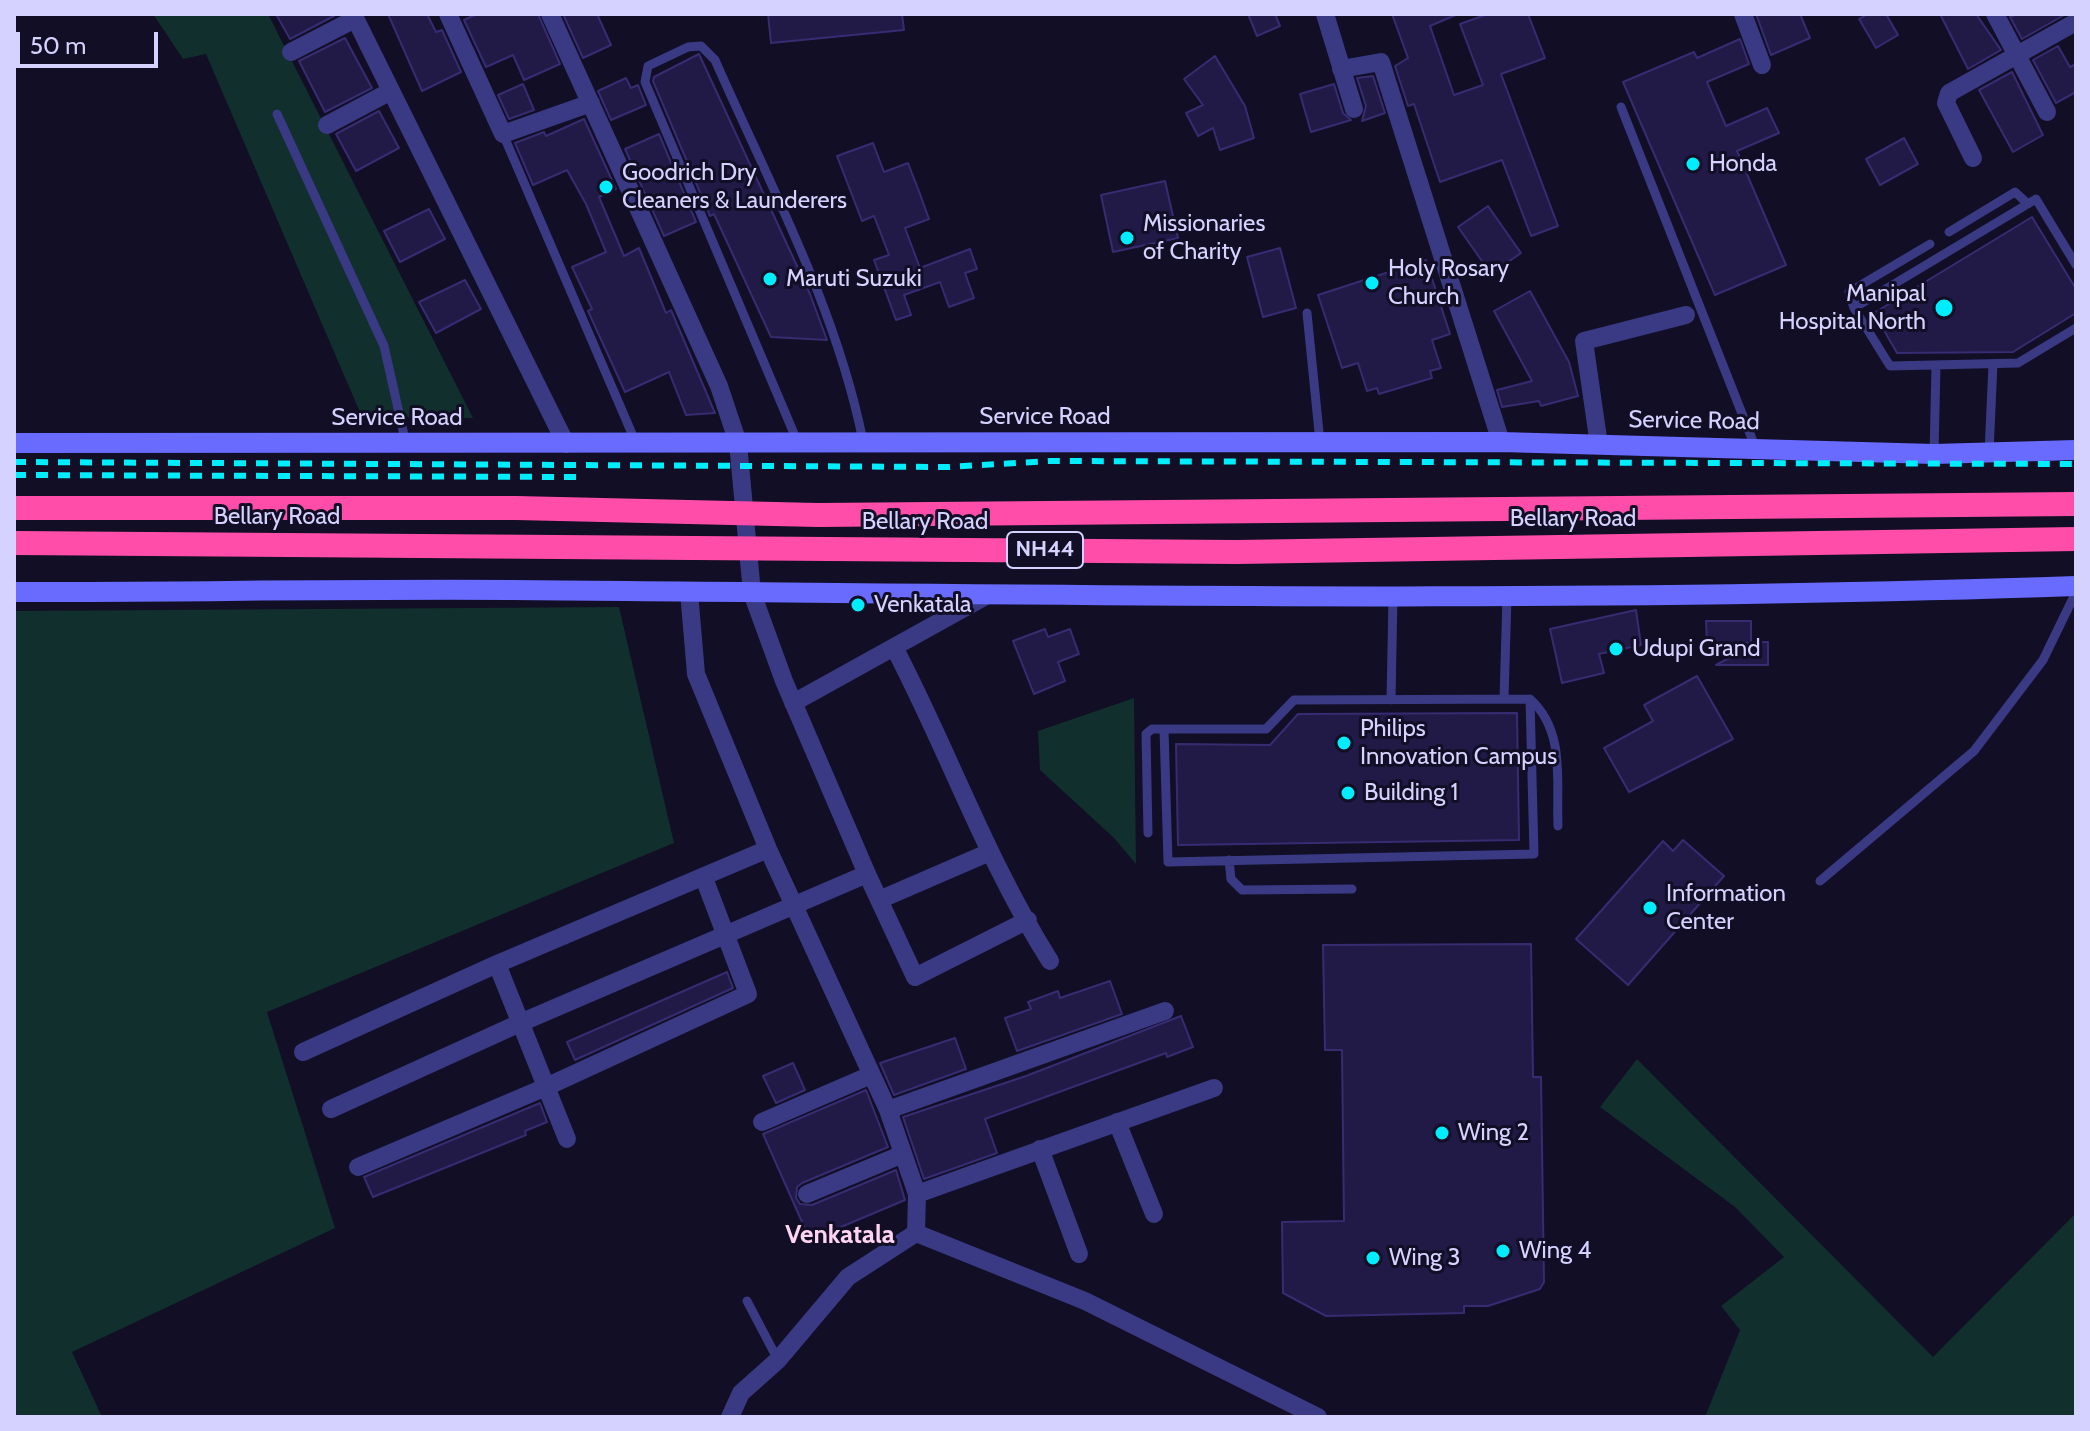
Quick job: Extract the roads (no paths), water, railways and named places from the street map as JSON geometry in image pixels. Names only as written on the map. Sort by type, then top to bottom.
[{"type":"highway","name":"Bellary Road","points":[[14,508],[516,508],[818,515],[2076,504]]},
{"type":"highway","name":"Bellary Road","points":[[14,543],[1236,552],[2076,539]]},
{"type":"main road","name":"Service Road","points":[[14,443],[1501,442],[1934,454],[2076,450]]},
{"type":"main road","points":[[14,592],[1812,596],[2076,589]]},
{"type":"street","points":[[448,14],[503,134],[591,103]]},
{"type":"street","points":[[550,14],[719,386],[738,443],[752,593],[793,703],[915,977],[1028,920]]},
{"type":"street","points":[[1325,14],[1354,109]]},
{"type":"street","points":[[1743,14],[1762,65]]},
{"type":"street","points":[[1995,14],[2047,112]]},
{"type":"street","points":[[291,52],[354,16],[566,444]]},
{"type":"street","points":[[1973,158],[1946,103],[1949,93],[2076,22]]},
{"type":"street","points":[[1341,69],[1381,62],[1501,442]]},
{"type":"street","points":[[327,125],[391,91]]},
{"type":"street","points":[[1599,445],[1584,341],[1686,315]]},
{"type":"street","points":[[689,592],[696,674],[768,849],[888,1110],[917,1194],[916,1233]]},
{"type":"street","points":[[793,703],[986,596]]},
{"type":"street","points":[[894,647],[935,726],[990,852],[1050,961]]},
{"type":"street","points":[[303,1052],[497,964],[768,849]]},
{"type":"street","points":[[879,900],[990,852]]},
{"type":"street","points":[[331,1109],[520,1023],[867,874]]},
{"type":"street","points":[[358,1167],[546,1087],[748,994],[704,878]]},
{"type":"street","points":[[497,964],[567,1139]]},
{"type":"street","points":[[888,1110],[1165,1011]]},
{"type":"street","points":[[762,1122],[871,1075]]},
{"type":"street","points":[[917,1194],[1214,1088]]},
{"type":"street","points":[[1117,1122],[1154,1214]]},
{"type":"street","points":[[1040,1149],[1079,1254]]},
{"type":"street","points":[[807,1194],[903,1154]]},
{"type":"street","points":[[730,1417],[741,1393],[778,1360],[848,1277],[916,1233]]},
{"type":"street","points":[[916,1233],[1085,1301],[1318,1417]]},
{"type":"lane","points":[[798,443],[645,82],[648,66],[688,47],[701,46],[715,60],[843,356],[863,443]]},
{"type":"lane","points":[[1621,107],[1756,449]]},
{"type":"lane","points":[[277,114],[384,346],[406,444]]},
{"type":"lane","points":[[503,134],[636,443]]},
{"type":"lane","points":[[1949,232],[2015,192],[2028,204]]},
{"type":"lane","points":[[1854,308],[2036,199],[2076,265]]},
{"type":"lane","points":[[1930,244],[1849,292],[1854,308],[1890,366],[2018,363],[2076,328]]},
{"type":"lane","points":[[1307,313],[1320,442]]},
{"type":"lane","points":[[1989,452],[1993,364]]},
{"type":"lane","points":[[1934,454],[1936,365]]},
{"type":"lane","points":[[1820,881],[1974,751],[2043,660],[2076,589]]},
{"type":"lane","points":[[1391,700],[1393,596]]},
{"type":"lane","points":[[1504,699],[1507,596]]},
{"type":"lane","points":[[1164,729],[1168,862],[1534,854],[1530,699]]},
{"type":"lane","points":[[1148,833],[1146,734],[1152,729],[1266,729],[1294,700],[1530,699],[1546,716],[1556,742],[1558,826]]},
{"type":"lane","points":[[1229,860],[1231,879],[1242,890],[1352,889]]},
{"type":"lane","points":[[747,1301],[778,1360]]},
{"type":"railway","points":[[14,462],[948,467],[1050,461],[2076,464]]},
{"type":"railway","points":[[14,475],[576,477]]},
{"type":"place","name":"Honda","points":[[1693,164]]},
{"type":"place","name":"Goodrich Dry Cleaners & Launderers","points":[[606,187]]},
{"type":"place","name":"Missionaries of Charity","points":[[1127,238]]},
{"type":"place","name":"Maruti Suzuki","points":[[770,279]]},
{"type":"place","name":"Holy Rosary Church","points":[[1372,283]]},
{"type":"place","name":"Manipal Hospital North","points":[[1944,308]]},
{"type":"place","name":"Venkatala","points":[[858,605]]},
{"type":"place","name":"Udupi Grand","points":[[1616,649]]},
{"type":"place","name":"Philips Innovation Campus","points":[[1344,743]]},
{"type":"place","name":"Building 1","points":[[1348,793]]},
{"type":"place","name":"Information Center","points":[[1650,908]]},
{"type":"place","name":"Wing 2","points":[[1442,1133]]},
{"type":"place","name":"Wing 4","points":[[1503,1251]]},
{"type":"place","name":"Wing 3","points":[[1373,1258]]},
{"type":"district","name":"Venkatala","points":[[840,1235]]}]
